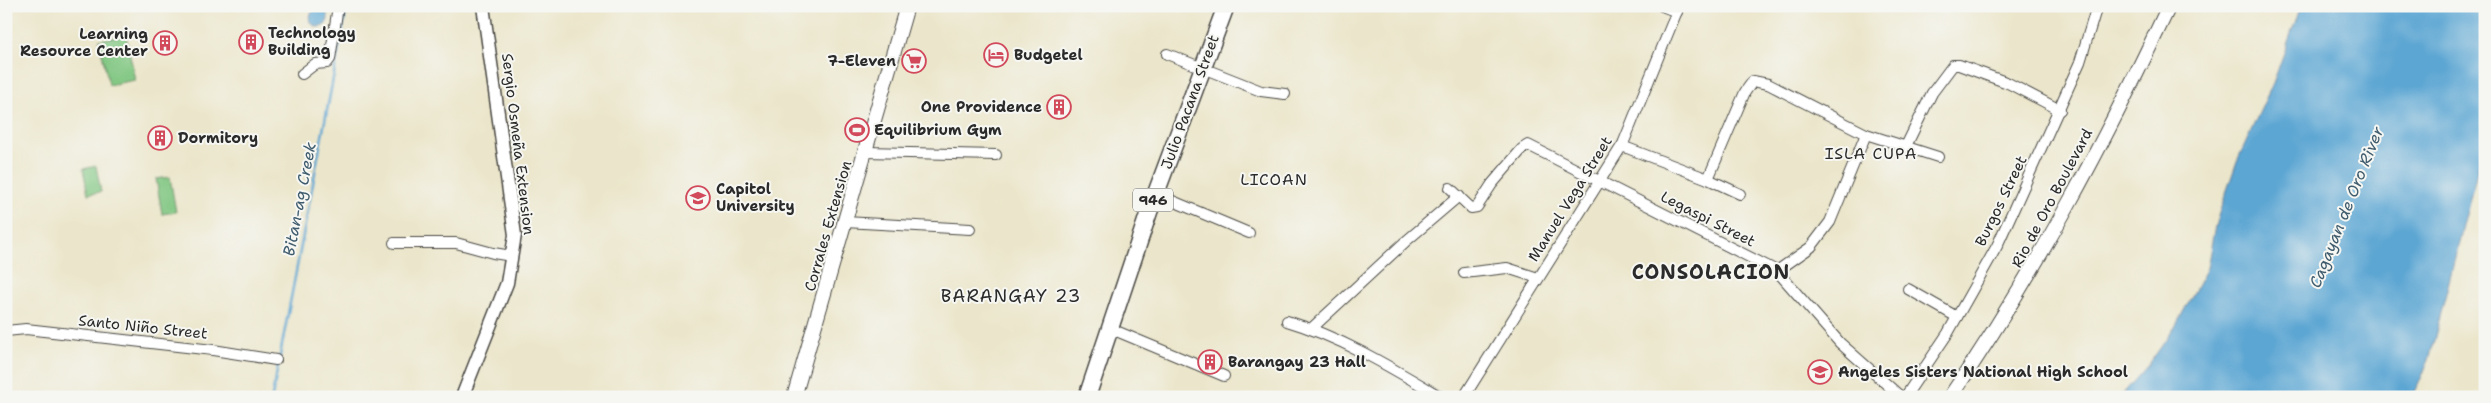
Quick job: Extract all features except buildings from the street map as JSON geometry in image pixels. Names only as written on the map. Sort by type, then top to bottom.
[{"type":"main road","name":"Corrales Extension","points":[[794,397],[907,6]]},
{"type":"main road","name":"Julio Pacana Street","points":[[1087,397],[1156,194],[1226,6]]},
{"type":"main road","name":"Rio de Oro Boulevard","points":[[1950,397],[2016,298],[2058,224],[2169,6]]},
{"type":"street","points":[[302,74],[315,64],[327,63],[330,59],[338,6]]},
{"type":"street","name":"Sergio Osmeña Extension","points":[[462,397],[507,283],[515,235],[483,6]]},
{"type":"street","points":[[1662,6],[1678,9]]},
{"type":"street","name":"Burgos Street","points":[[1905,397],[1948,333],[1997,246],[2060,110],[2080,62],[2097,6]]},
{"type":"street","name":"Manuel Vega Street","points":[[1464,397],[1622,146],[1678,9]]},
{"type":"street","points":[[1167,54],[1261,91],[1285,94]]},
{"type":"street","points":[[1906,146],[1932,93],[1953,65],[1959,65],[2008,83],[2060,110]]},
{"type":"street","points":[[1708,179],[1746,92],[1753,81],[1768,84],[1866,134],[1938,157]]},
{"type":"street","points":[[1778,271],[1811,247],[1830,222],[1866,134]]},
{"type":"street","name":"Legaspi Street","points":[[1459,196],[1471,208],[1477,207],[1492,184],[1522,149],[1528,145],[1778,271],[1840,343],[1901,397]]},
{"type":"street","points":[[1622,146],[1708,179],[1740,194]]},
{"type":"street","points":[[866,152],[996,155]]},
{"type":"street","points":[[1312,328],[1405,242],[1459,196],[1450,188]]},
{"type":"street","points":[[1156,194],[1249,233]]},
{"type":"street","points":[[845,222],[970,229]]},
{"type":"street","points":[[394,243],[456,243],[493,254],[512,256]]},
{"type":"street","points":[[1464,273],[1507,268],[1538,278]]},
{"type":"street","points":[[1908,289],[1957,317]]},
{"type":"street","points":[[1287,321],[1312,328],[1441,397]]},
{"type":"street","name":"Santo Niño Street","points":[[6,332],[19,328],[213,350],[276,360]]},
{"type":"street","points":[[1109,328],[1224,376]]},
{"type":"green space","points":[[126,35],[135,80],[109,85],[99,40]]},
{"type":"green space","points":[[96,166],[101,192],[88,194],[83,169]]},
{"type":"green space","points":[[170,177],[176,212],[162,214],[156,179]]},
{"type":"water","name":"Cagayan de Oro River","points":[[2301,6],[2485,6],[2485,140],[2429,360],[2413,397],[2120,397],[2149,364],[2175,327],[2207,268],[2215,225],[2237,161],[2273,83]]},
{"type":"water","points":[[319,9],[327,14],[328,18],[323,26],[319,27],[311,22],[310,18],[315,10]]},
{"type":"waterway","name":"Bitan-ag Creek","points":[[272,397],[347,6]]},
{"type":"place","name":"Technology Building","points":[[251,42]]},
{"type":"place","name":"Learning Resource Center","points":[[165,43]]},
{"type":"place","name":"Budgetel","points":[[996,55]]},
{"type":"place","name":"7-Eleven","points":[[914,61]]},
{"type":"place","name":"One Providence","points":[[1059,107]]},
{"type":"place","name":"Equilibrium Gym","points":[[857,130]]},
{"type":"place","name":"Dormitory","points":[[160,138]]},
{"type":"place","name":"Capitol University","points":[[698,198]]},
{"type":"place","name":"Barangay 23 Hall","points":[[1210,362]]},
{"type":"place","name":"Angeles Sisters National High School","points":[[1820,372]]},
{"type":"district","name":"ISLA CUPA","points":[[1871,153]]},
{"type":"district","name":"LICOAN","points":[[1274,179]]},
{"type":"district","name":"CONSOLACION","points":[[1711,272]]},
{"type":"district","name":"BARANGAY 23","points":[[1011,296]]}]
